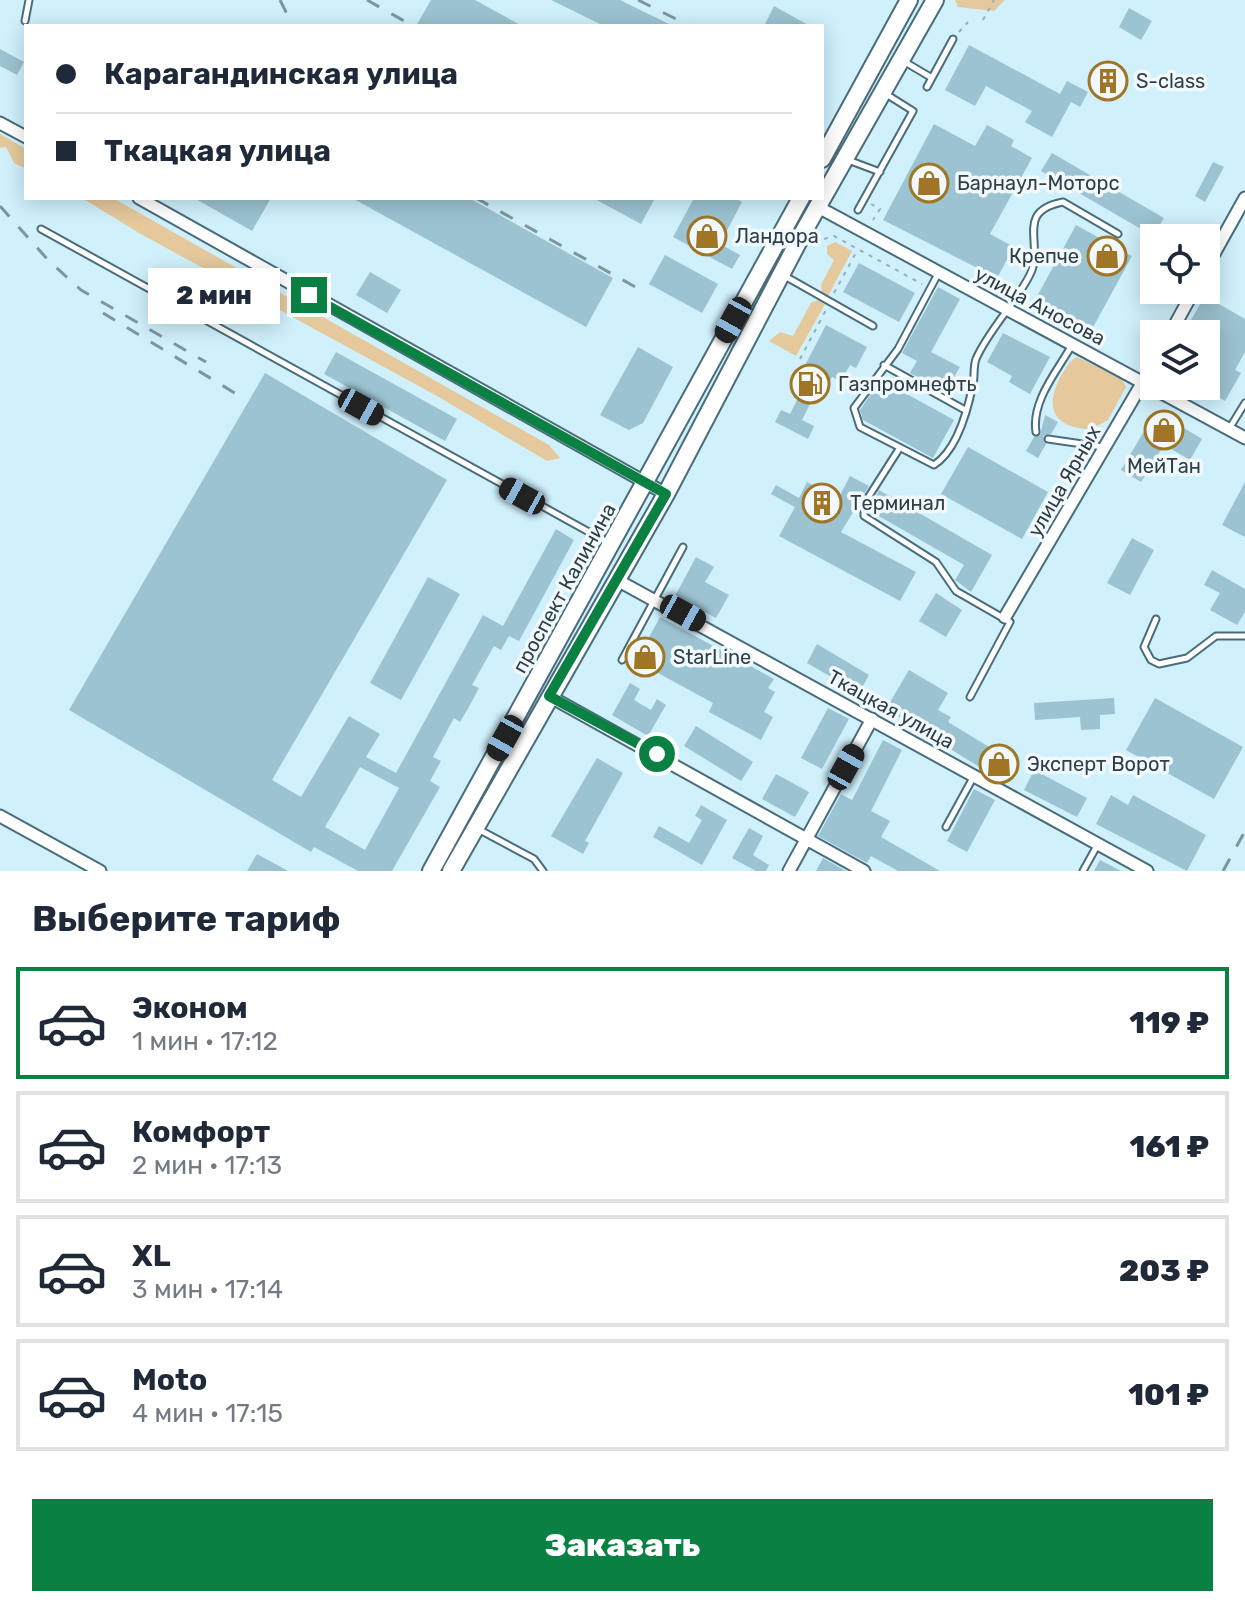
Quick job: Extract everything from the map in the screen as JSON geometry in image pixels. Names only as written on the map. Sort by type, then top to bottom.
[{"type":"main road","points":[[824,155],[909,0]]},
{"type":"main road","name":"проспект Калинина","points":[[824,198],[848,160],[935,0]]},
{"type":"main road","name":"проспект Калинина","points":[[431,871],[801,200]]},
{"type":"main road","points":[[806,200],[818,207]]},
{"type":"main road","name":"проспект Калинина","points":[[451,871],[666,494],[822,200]]},
{"type":"main road","points":[[599,567],[617,580]]},
{"type":"street","points":[[0,123],[24,136]]},
{"type":"street","points":[[1220,243],[1245,198]]},
{"type":"street","points":[[143,200],[666,494]]},
{"type":"street","name":"улица Аносова","points":[[818,207],[1140,380]]},
{"type":"street","name":"улица Ярных","points":[[1005,617],[1140,387]]},
{"type":"street","name":"улица Аносова","points":[[1176,400],[1245,438]]},
{"type":"street","name":"Ткацкая улица","points":[[617,580],[656,598],[1147,871]]},
{"type":"street","points":[[549,696],[864,871]]},
{"type":"street","points":[[789,871],[872,719]]},
{"type":"street","points":[[0,816],[100,871]]},
{"type":"lane","points":[[25,21],[29,0]]},
{"type":"lane","points":[[927,87],[953,39]]},
{"type":"lane","points":[[901,60],[932,78]]},
{"type":"lane","points":[[858,210],[913,111],[885,94]]},
{"type":"lane","points":[[848,160],[880,172]]},
{"type":"lane","points":[[939,272],[898,349],[854,408],[860,427],[934,465],[942,460],[965,410],[975,361],[1005,308],[1032,270],[1034,222],[1050,204],[1063,202],[1118,234]]},
{"type":"lane","points":[[41,229],[611,544]]},
{"type":"lane","points":[[783,275],[873,326]]},
{"type":"lane","points":[[1036,432],[1039,403],[1072,344]]},
{"type":"lane","points":[[884,365],[965,410]]},
{"type":"lane","points":[[1229,429],[1245,403]]},
{"type":"lane","points":[[1048,439],[1105,447]]},
{"type":"lane","points":[[899,449],[864,504],[864,516],[936,562],[956,591],[1010,622],[1009,629],[970,697]]},
{"type":"lane","points":[[622,660],[683,547]]},
{"type":"lane","points":[[1156,619],[1144,647],[1151,660],[1159,664],[1187,658],[1216,636],[1245,636]]},
{"type":"lane","points":[[946,827],[974,776]]},
{"type":"lane","points":[[475,827],[534,859],[543,871]]},
{"type":"lane","points":[[1083,871],[1098,844]]},
{"type":"path","points":[[983,20],[994,0]]},
{"type":"path","points":[[953,39],[968,22]]},
{"type":"path","points":[[864,200],[880,209],[873,220]]},
{"type":"path","points":[[824,239],[834,236],[930,288]]},
{"type":"shaded area","points":[[955,0],[1005,0],[994,11],[958,7]]},
{"type":"shaded area","points":[[0,134],[24,148],[24,168],[14,163],[6,147],[0,148]]},
{"type":"shaded area","points":[[85,200],[117,200],[549,445],[560,458],[547,461],[437,396],[139,233]]},
{"type":"shaded area","points":[[835,242],[852,251],[828,296],[822,293],[821,285],[834,260],[827,254],[827,246]]},
{"type":"shaded area","points":[[818,300],[825,304],[796,356],[769,341],[780,332],[793,336],[811,303]]},
{"type":"shaded area","points":[[1077,357],[1122,379],[1126,387],[1108,420],[1092,429],[1061,421],[1053,407],[1061,376]]},
{"type":"building","points":[[431,0],[475,0],[518,24],[417,24]]},
{"type":"building","points":[[551,0],[620,0],[669,24],[600,24]]},
{"type":"building","points":[[774,6],[806,24],[765,24]]},
{"type":"building","points":[[1129,8],[1152,21],[1141,40],[1119,27]]},
{"type":"building","points":[[969,45],[1060,94],[1067,81],[1088,92],[1080,107],[1071,102],[1052,137],[1025,122],[1032,111],[986,86],[975,106],[945,90]]},
{"type":"building","points":[[0,49],[24,62],[17,75],[0,66]]},
{"type":"building","name":"S-class","points":[[1096,64],[1128,75],[1120,97],[1089,86]]},
{"type":"building","points":[[934,124],[975,146],[987,125],[1014,140],[1011,146],[1032,158],[990,234],[1014,247],[997,278],[883,220]]},
{"type":"building","points":[[1052,153],[1164,218],[1160,224],[1140,224],[1140,228],[1041,171]]},
{"type":"building","points":[[1213,162],[1224,167],[1205,202],[1195,196]]},
{"type":"building","points":[[198,200],[270,200],[252,231]]},
{"type":"building","points":[[356,200],[473,200],[613,278],[586,327]]},
{"type":"building","points":[[597,200],[654,200],[641,224]]},
{"type":"building","points":[[693,200],[742,202],[720,244],[740,255],[732,269],[673,237]]},
{"type":"building","points":[[1076,225],[1132,256],[1091,331],[1035,300]]},
{"type":"building","points":[[665,255],[718,284],[702,313],[649,284]]},
{"type":"building","points":[[859,263],[915,293],[899,322],[843,292]]},
{"type":"building","points":[[370,272],[401,290],[387,313],[356,295]]},
{"type":"building","points":[[938,287],[960,299],[931,352],[960,367],[949,386],[939,381],[935,387],[910,373],[917,361],[902,353]]},
{"type":"building","points":[[1200,304],[1219,304],[1245,319],[1245,352],[1235,370],[1241,373],[1225,401],[1220,398],[1220,320],[1191,320]]},
{"type":"building","points":[[826,325],[867,347],[856,368],[850,365],[841,381],[832,377],[819,403],[812,400],[802,420],[814,426],[808,439],[775,422],[781,410],[790,414],[800,394],[792,390]]},
{"type":"building","points":[[1003,333],[1050,357],[1030,394],[1009,382],[1012,376],[987,362]]},
{"type":"building","points":[[638,347],[673,367],[643,423],[629,430],[600,415]]},
{"type":"building","points":[[336,352],[457,419],[445,441],[324,374]]},
{"type":"building","points":[[265,373],[447,480],[272,780],[301,797],[349,716],[380,734],[366,757],[396,773],[483,615],[503,626],[556,529],[574,540],[519,641],[509,636],[501,650],[494,646],[472,685],[479,688],[470,705],[460,722],[454,718],[433,757],[441,761],[430,781],[440,787],[392,871],[358,871],[314,847],[311,852],[69,710]],"holes":[[[360,767],[399,788],[365,850],[325,827]]]},
{"type":"building","points":[[885,382],[954,420],[933,458],[863,420],[860,410],[877,386],[882,388]]},
{"type":"building","points":[[1156,411],[1202,439],[1190,460],[1164,445],[1141,482],[1121,470]]},
{"type":"building","points":[[1045,415],[1058,422],[1051,434],[1043,436],[1046,444],[1038,458],[1026,451],[1034,437],[1040,435]]},
{"type":"building","points":[[968,447],[1048,492],[1022,539],[941,494]]},
{"type":"building","points":[[850,476],[869,486],[841,532],[916,572],[900,601],[779,536],[795,507],[771,494],[776,485],[799,498],[807,482],[838,499]]},
{"type":"building","points":[[1245,482],[1245,537],[1222,525]]},
{"type":"building","points":[[879,490],[992,555],[971,592],[955,580],[964,565],[870,511]]},
{"type":"building","points":[[1132,538],[1154,550],[1130,595],[1107,583]]},
{"type":"building","points":[[696,557],[714,567],[705,582],[729,595],[716,618],[675,596]]},
{"type":"building","points":[[1212,570],[1245,589],[1245,612],[1237,625],[1210,610],[1220,593],[1204,585]]},
{"type":"building","points":[[428,577],[460,594],[401,700],[370,683]]},
{"type":"building","points":[[936,593],[962,610],[946,637],[919,621]]},
{"type":"building","points":[[660,617],[774,679],[768,688],[775,692],[764,712],[773,717],[761,740],[709,712],[713,703],[636,661]]},
{"type":"building","points":[[817,644],[869,675],[859,693],[807,663]]},
{"type":"building","points":[[909,670],[948,693],[938,710],[951,717],[948,722],[1009,759],[997,778],[886,709]]},
{"type":"building","points":[[630,683],[640,689],[634,700],[651,710],[657,699],[666,705],[648,736],[612,715]]},
{"type":"building","points":[[1114,698],[1115,714],[1100,715],[1100,729],[1081,730],[1080,717],[1035,720],[1034,703]]},
{"type":"building","points":[[1155,698],[1243,747],[1214,799],[1126,750]]},
{"type":"building","points":[[828,708],[849,719],[822,769],[801,758]]},
{"type":"building","points":[[696,726],[753,762],[741,781],[684,746]]},
{"type":"building","points":[[883,740],[902,750],[871,811],[890,821],[881,837],[940,871],[898,871],[871,856],[867,863],[818,836],[841,794],[852,800]]},
{"type":"building","points":[[597,758],[623,773],[585,841],[589,843],[583,854],[551,836]]},
{"type":"building","points":[[1034,770],[1087,798],[1077,817],[1024,790]]},
{"type":"building","points":[[776,774],[809,792],[795,817],[762,799]]},
{"type":"building","points":[[974,789],[995,800],[967,852],[947,841]]},
{"type":"building","points":[[1111,795],[1128,805],[1133,795],[1206,835],[1187,871],[1096,824]]},
{"type":"building","points":[[701,805],[727,820],[702,865],[653,837],[659,826],[689,843],[702,820],[695,816]]},
{"type":"building","points":[[749,828],[763,836],[753,855],[769,865],[766,871],[756,871],[732,858]]},
{"type":"building","points":[[257,854],[288,871],[247,871]]},
{"type":"building","points":[[823,858],[846,871],[816,871]]},
{"type":"building","points":[[1100,860],[1121,871],[1094,871]]},
{"type":"railway","points":[[280,0],[292,24]]},
{"type":"railway","points":[[367,0],[409,24]]},
{"type":"railway","points":[[638,0],[686,24]]},
{"type":"railway","points":[[480,200],[639,289]]},
{"type":"railway","points":[[0,206],[48,260],[81,290],[206,362]]},
{"type":"railway","points":[[103,313],[243,398]]},
{"type":"railway","points":[[1223,871],[1245,831]]},
{"type":"place","name":"S-class","points":[[1108,81]]},
{"type":"place","name":"Барнаул-Моторс","points":[[929,183]]},
{"type":"place","name":"Ландора","points":[[707,236]]},
{"type":"place","name":"Крепче","points":[[1107,256]]},
{"type":"place","name":"Газпромнефть","points":[[810,384]]},
{"type":"place","name":"МейТан","points":[[1164,430]]},
{"type":"place","name":"Терминал","points":[[822,503]]},
{"type":"place","name":"StarLine","points":[[645,657]]},
{"type":"place","name":"Эксперт Ворот","points":[[999,764]]},
{"type":"route","points":[[309,295],[666,494],[549,696],[657,754]]}]
